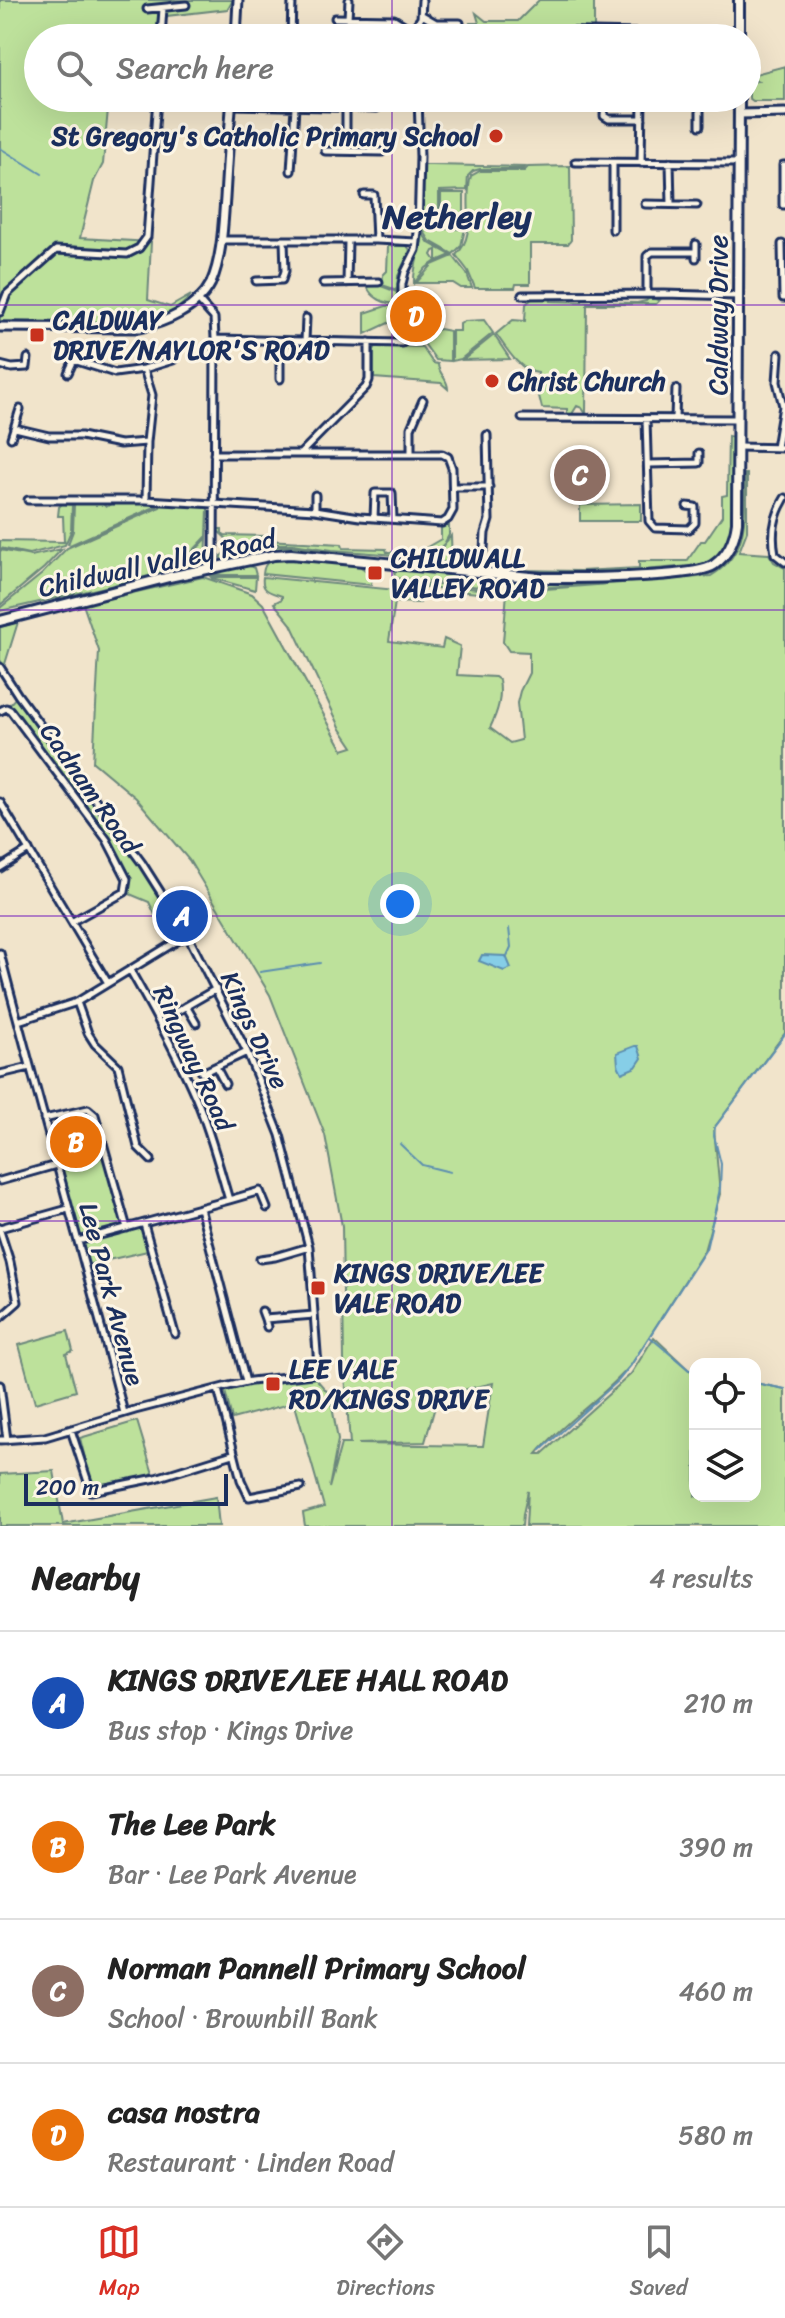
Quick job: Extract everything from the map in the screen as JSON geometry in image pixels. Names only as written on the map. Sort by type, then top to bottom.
[{"type":"main road","points":[[739,0],[739,24]]},
{"type":"main road","name":"Caldway Drive","points":[[736,532],[739,114]]},
{"type":"main road","name":"Childwall Valley Road","points":[[0,621],[136,585],[274,555],[291,554],[541,578],[694,571],[714,565],[729,548],[736,532]]},
{"type":"street","points":[[237,24],[238,0]]},
{"type":"street","points":[[291,24],[292,0]]},
{"type":"street","points":[[348,18],[349,0]]},
{"type":"street","points":[[417,24],[422,15],[422,0]]},
{"type":"street","points":[[147,9],[186,5]]},
{"type":"street","points":[[162,24],[163,8]]},
{"type":"street","points":[[422,15],[436,23],[460,23]]},
{"type":"street","points":[[335,18],[394,19],[406,24]]},
{"type":"street","points":[[0,312],[7,294],[56,250],[127,254],[139,248],[147,237],[156,112]]},
{"type":"street","points":[[0,327],[139,328],[160,324],[197,299],[210,285],[222,240],[230,112]]},
{"type":"street","points":[[291,171],[295,112]]},
{"type":"street","points":[[346,112],[346,151]]},
{"type":"street","points":[[215,339],[402,343],[402,284],[417,242],[418,112]]},
{"type":"street","points":[[604,112],[604,116],[609,119],[642,119]]},
{"type":"street","points":[[641,163],[642,112]]},
{"type":"street","points":[[700,112],[700,126]]},
{"type":"street","points":[[739,114],[785,113]]},
{"type":"street","points":[[325,151],[382,152]]},
{"type":"street","points":[[575,162],[738,163]]},
{"type":"street","points":[[613,162],[613,230]]},
{"type":"street","points":[[670,162],[671,204]]},
{"type":"street","points":[[785,165],[785,205]]},
{"type":"street","points":[[364,195],[374,195],[376,240]]},
{"type":"street","points":[[645,204],[697,205]]},
{"type":"street","points":[[222,240],[417,242]]},
{"type":"street","points":[[256,281],[282,280],[285,271],[284,240]]},
{"type":"street","points":[[347,283],[348,241]]},
{"type":"street","points":[[782,244],[785,298]]},
{"type":"street","points":[[647,294],[647,256],[652,252],[696,251]]},
{"type":"street","points":[[323,283],[379,282]]},
{"type":"street","points":[[522,295],[738,296]]},
{"type":"street","points":[[197,299],[214,318],[214,567]]},
{"type":"street","points":[[305,341],[306,318]]},
{"type":"street","points":[[280,341],[280,379]]},
{"type":"street","points":[[301,453],[366,387],[369,380],[369,342]]},
{"type":"street","points":[[68,373],[74,360],[74,350]]},
{"type":"street","points":[[776,448],[783,406],[777,382],[779,354]]},
{"type":"street","points":[[0,365],[27,367],[28,358]]},
{"type":"street","points":[[74,360],[115,373],[144,369],[173,360]]},
{"type":"street","points":[[144,369],[152,395],[146,500]]},
{"type":"street","points":[[675,418],[676,389]]},
{"type":"street","points":[[411,454],[411,428],[423,400]]},
{"type":"street","points":[[11,438],[20,409]]},
{"type":"street","points":[[522,418],[737,419]]},
{"type":"street","points":[[646,419],[649,521],[655,528],[689,529],[695,523],[695,507],[687,506]]},
{"type":"street","points":[[15,428],[49,436],[81,436],[120,444],[147,442]]},
{"type":"street","points":[[484,549],[489,520],[487,435]]},
{"type":"street","points":[[737,447],[785,448]]},
{"type":"street","points":[[649,464],[699,463],[699,453]]},
{"type":"street","points":[[28,500],[146,500],[315,510],[442,523],[453,510],[452,468],[448,457],[442,454],[214,454]]},
{"type":"street","points":[[454,487],[489,487]]},
{"type":"street","points":[[374,518],[375,493],[392,493],[393,519]]},
{"type":"street","points":[[315,495],[315,510]]},
{"type":"street","points":[[785,498],[775,514],[772,540],[775,554],[785,562]]},
{"type":"street","name":"Kings Drive","points":[[0,667],[142,863],[187,934],[247,1052],[280,1135],[309,1247],[317,1371],[246,1382]]},
{"type":"street","name":"Cadnam Road","points":[[0,711],[10,710],[107,840],[127,879],[125,892],[73,921]]},
{"type":"street","points":[[0,802],[108,983]]},
{"type":"street","points":[[0,868],[29,850]]},
{"type":"street","points":[[18,1021],[77,1002],[187,934]]},
{"type":"street","name":"Lee Park Avenue","points":[[0,953],[124,1413]]},
{"type":"street","name":"Ringway Road","points":[[130,970],[197,1100],[229,1200]]},
{"type":"street","points":[[169,1016],[216,989]]},
{"type":"street","points":[[77,1002],[88,1033],[108,1059],[118,1066],[138,1147],[151,1160]]},
{"type":"street","points":[[186,1006],[196,1023]]},
{"type":"street","points":[[202,1073],[247,1052]]},
{"type":"street","points":[[103,1066],[108,1059]]},
{"type":"street","points":[[0,1074],[30,1067]]},
{"type":"street","points":[[216,1067],[225,1084]]},
{"type":"street","points":[[44,1119],[88,1109],[95,1115],[127,1228]]},
{"type":"street","points":[[0,1181],[56,1165]]},
{"type":"street","points":[[78,1241],[260,1191],[267,1208]]},
{"type":"street","points":[[0,1385],[4,1440],[45,1437],[246,1382],[200,1208]]},
{"type":"street","points":[[0,1318],[18,1302],[0,1230],[69,1209]]},
{"type":"street","points":[[144,1224],[175,1334]]},
{"type":"street","points":[[260,1259],[309,1247]]},
{"type":"street","points":[[262,1311],[267,1327]]},
{"type":"street","points":[[265,1319],[314,1315]]},
{"type":"street","points":[[218,1389],[233,1454],[249,1497],[301,1487]]},
{"type":"street","points":[[71,1430],[91,1491],[156,1478],[233,1454]]},
{"type":"green space","points":[[0,0],[233,0],[228,9],[158,17],[157,24],[24,24],[24,112],[108,112],[103,164],[94,181],[80,238],[151,242],[148,300],[170,307],[191,295],[171,312],[129,323],[0,321]]},
{"type":"green space","points":[[539,0],[594,0],[594,24],[470,23],[479,23],[476,13],[486,21],[518,21]]},
{"type":"green space","points":[[785,66],[785,101],[761,101],[761,72]]},
{"type":"green space","points":[[423,165],[525,167],[480,169],[468,176],[467,190],[439,191],[439,229],[465,229],[461,246],[453,254],[430,241],[423,230]]},
{"type":"green space","points":[[570,166],[571,240],[568,244],[530,244],[530,284],[516,284],[515,288],[475,288],[468,271],[456,255],[463,247],[468,227],[471,176],[480,171],[524,171],[528,167]]},
{"type":"green space","points":[[441,193],[464,193],[464,227],[441,227]]},
{"type":"green space","points":[[423,234],[429,243],[451,255],[437,261],[437,250],[434,251],[432,255],[436,261],[414,283],[415,270]]},
{"type":"green space","points":[[388,246],[407,246],[410,250],[398,276],[397,290],[382,285],[383,275],[387,271]]},
{"type":"green space","points":[[453,256],[467,274],[472,288],[461,288],[453,283],[416,283],[432,265]]},
{"type":"green space","points":[[367,286],[381,286],[397,292],[397,304],[379,300]]},
{"type":"green space","points":[[534,297],[550,297],[551,301],[637,303],[649,298],[660,300],[656,304],[587,304],[586,414],[577,406],[572,414],[567,414],[567,409],[542,408],[537,388],[538,373],[519,363],[496,334],[513,320],[525,321],[526,304]]},
{"type":"green space","points":[[397,306],[397,319],[365,334],[365,313]]},
{"type":"green space","points":[[484,320],[493,333],[461,359],[452,361],[452,331],[460,331],[460,324],[465,321]]},
{"type":"green space","points":[[415,331],[450,331],[450,361],[436,360]]},
{"type":"green space","points":[[494,335],[510,359],[463,360]]},
{"type":"green space","points":[[376,346],[422,347],[433,363],[438,364],[448,389],[441,383],[374,378]]},
{"type":"green space","points":[[728,436],[732,437],[732,521],[723,549],[701,565],[556,575],[435,565],[431,561],[451,536],[452,563],[519,570],[580,571],[639,568],[639,561],[687,561],[722,516],[722,496],[727,495]]},
{"type":"green space","points":[[747,474],[747,531],[739,552],[769,554],[774,562],[785,568],[785,1033],[714,1128],[720,1194],[704,1251],[631,1365],[537,1454],[542,1454],[631,1374],[654,1337],[689,1370],[689,1502],[761,1502],[761,1384],[785,1389],[785,1526],[526,1526],[528,1491],[522,1526],[305,1526],[303,1513],[324,1507],[295,1405],[232,1419],[224,1387],[312,1374],[330,1395],[338,1440],[329,1488],[341,1444],[350,1444],[344,1360],[342,1226],[325,1135],[270,995],[189,860],[136,798],[93,762],[99,651],[83,604],[203,577],[252,594],[263,604],[343,750],[353,747],[341,729],[291,624],[274,603],[282,596],[265,588],[263,577],[396,590],[398,581],[424,583],[420,603],[395,602],[389,641],[442,648],[444,639],[460,646],[457,675],[495,677],[499,680],[499,704],[490,728],[510,743],[521,740],[517,703],[529,673],[529,652],[509,651],[503,642],[507,592],[711,576],[733,556],[743,531]],"holes":[[[493,1383],[483,1446],[358,1444],[425,1442],[438,1396]]]},
{"type":"green space","points":[[744,480],[739,540],[726,564],[714,572],[698,577],[507,590],[515,581],[585,582],[698,575],[714,570],[725,562],[737,538],[740,481]]},
{"type":"green space","points":[[62,504],[72,505],[71,531],[65,545],[29,554],[0,548],[0,541],[64,542],[63,516],[58,516]]},
{"type":"green space","points":[[75,504],[103,504],[106,507],[111,504],[157,506],[70,545]]},
{"type":"green space","points":[[161,504],[204,505],[208,509],[207,536],[167,573],[0,611],[67,548]]},
{"type":"green space","points":[[641,504],[641,521],[580,521],[580,505]]},
{"type":"green space","points":[[449,524],[449,535],[443,546],[422,557],[293,544],[232,544],[217,529],[222,529],[225,535],[264,536],[265,540],[342,544],[343,548],[386,549],[387,552],[415,554],[441,539],[441,526]]},
{"type":"green space","points":[[207,538],[206,562],[170,572],[191,555]]},
{"type":"green space","points":[[232,546],[292,546],[346,552],[346,556],[283,549],[223,561],[220,557]]},
{"type":"green space","points":[[62,549],[0,605],[0,550],[31,556]]},
{"type":"green space","points":[[284,558],[358,565],[372,575],[371,585],[263,574],[269,561]]},
{"type":"green space","points":[[245,564],[254,568],[256,575],[209,575],[208,572]]},
{"type":"green space","points":[[395,571],[492,578],[498,582],[500,589],[394,578]]},
{"type":"green space","points":[[256,577],[255,590],[212,578]]},
{"type":"green space","points":[[426,584],[499,591],[499,595],[426,588]]},
{"type":"green space","points":[[18,622],[4,665],[0,660],[0,627]]},
{"type":"green space","points":[[18,695],[152,878],[187,934],[170,946],[149,902],[125,892],[120,864],[11,710],[6,708]]},
{"type":"green space","points":[[106,1153],[127,1228],[144,1224],[152,1250],[86,1265],[56,1165]]},
{"type":"green space","points":[[68,1331],[73,1351],[66,1354],[76,1391],[35,1403],[19,1345]]},
{"type":"green space","points":[[137,1421],[153,1474],[99,1487],[91,1483],[80,1438]]},
{"type":"green space","points":[[54,1471],[63,1524],[216,1497],[219,1526],[0,1526],[0,1474]]},
{"type":"water","points":[[482,955],[506,956],[511,968],[504,971],[479,961]]},
{"type":"water","points":[[638,1046],[642,1058],[636,1067],[622,1073],[617,1053]]},
{"type":"waterway","points":[[0,148],[42,174]]},
{"type":"waterway","points":[[507,956],[511,947],[509,928]]},
{"type":"waterway","points":[[260,972],[320,963]]},
{"type":"waterway","points":[[541,1450],[618,1381],[706,1249],[720,1189],[721,1164],[714,1136],[715,1127],[785,1034]]},
{"type":"waterway","points":[[400,1144],[422,1165],[450,1172]]},
{"type":"waterway","points":[[650,1337],[689,1370]]},
{"type":"waterway","points":[[761,1384],[785,1389]]},
{"type":"place","name":"St Gregory's Catholic Primary School","points":[[496,136]]},
{"type":"place","name":"casa nostra","points":[[416,316]]},
{"type":"place","name":"CALDWAY DRIVE/NAYLOR'S ROAD","points":[[37,335]]},
{"type":"place","name":"Christ Church","points":[[492,381]]},
{"type":"place","name":"Norman Pannell Primary School","points":[[580,475]]},
{"type":"place","name":"CHILDWALL VALLEY ROAD","points":[[375,573]]},
{"type":"place","name":"KINGS DRIVE/LEE HALL ROAD","points":[[182,916]]},
{"type":"place","name":"The Lee Park","points":[[76,1142]]},
{"type":"place","name":"KINGS DRIVE/LEE VALE ROAD","points":[[318,1288]]},
{"type":"place","name":"LEE VALE RD/KINGS DRIVE","points":[[273,1384]]},
{"type":"district","name":"Netherley","points":[[457,217]]}]
